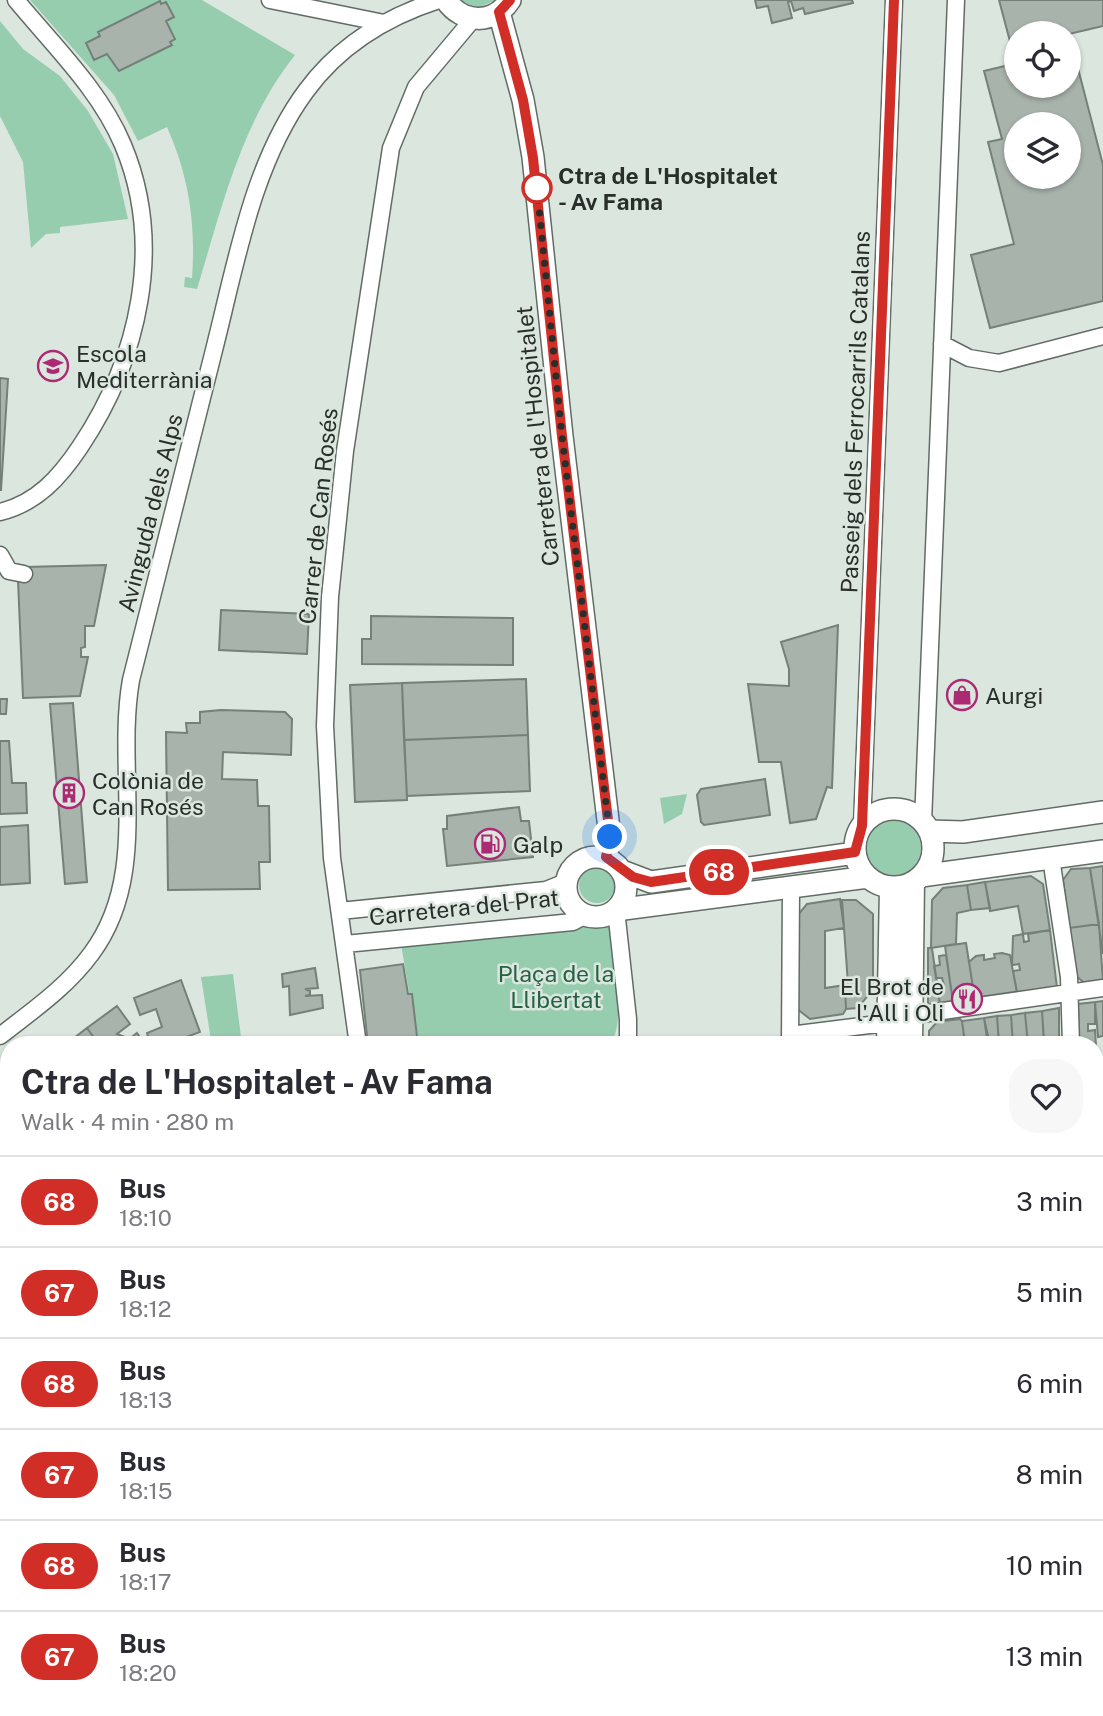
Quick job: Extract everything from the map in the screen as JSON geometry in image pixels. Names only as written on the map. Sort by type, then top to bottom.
[{"type":"main road","points":[[446,0],[456,12],[473,19],[487,18],[505,6]]},
{"type":"main road","name":"Carretera de l'Hospitalet","points":[[505,6],[533,158],[564,449],[614,864]]},
{"type":"main road","points":[[868,877],[855,852],[862,826],[876,814],[894,809],[905,811],[926,827],[962,832],[1103,812]]},
{"type":"main road","points":[[907,885],[932,855],[926,827]]},
{"type":"main road","points":[[855,852],[651,882],[614,864],[582,860],[569,873],[566,882],[568,900],[578,912],[603,916],[616,910],[868,877],[907,885],[1103,851]]},
{"type":"main road","points":[[614,864],[626,893],[616,910]]},
{"type":"street","points":[[0,512],[22,504],[47,488],[73,458],[98,418],[122,368],[132,336],[141,290],[144,255],[138,194],[122,143],[88,88],[16,0]]},
{"type":"street","points":[[270,0],[384,23]]},
{"type":"street","name":"Avinguda dels Alps","points":[[0,1035],[60,988],[83,964],[103,937],[118,906],[127,860],[125,720],[131,680],[245,228],[277,145],[300,100],[333,60],[384,23],[439,0]]},
{"type":"street","name":"Passeig dels Ferrocarrils Catalans","points":[[862,826],[894,0]]},
{"type":"street","points":[[926,827],[956,0]]},
{"type":"street","name":"Carrer de Can Rosés","points":[[357,1036],[332,858],[325,726],[330,597],[345,451],[385,174],[396,136],[416,87],[473,19]]},
{"type":"street","points":[[942,344],[969,358],[999,363],[1103,336]]},
{"type":"street","points":[[0,555],[9,571],[24,574]]},
{"type":"street","points":[[1051,858],[1069,993],[1071,1036]]},
{"type":"street","name":"Carretera del Prat","points":[[340,911],[546,890],[566,882]]},
{"type":"street","points":[[907,885],[914,1036]]},
{"type":"street","points":[[885,1036],[907,885]]},
{"type":"street","points":[[899,1036],[907,885]]},
{"type":"street","points":[[790,1036],[791,888]]},
{"type":"street","points":[[616,910],[628,1036]]},
{"type":"street","name":"Carretera del Prat","points":[[345,944],[573,922],[586,915]]},
{"type":"street","points":[[915,1015],[1103,988]]},
{"type":"street","points":[[812,1036],[885,1023]]},
{"type":"green space","points":[[30,0],[202,0],[295,55],[276,81],[247,137],[225,197],[197,289],[184,287],[185,277],[192,278],[192,220],[186,182],[167,127],[138,141],[114,95]]},
{"type":"green space","points":[[458,0],[496,0],[478,8]]},
{"type":"green space","points":[[0,21],[23,49],[60,76],[88,111],[113,154],[128,219],[60,227],[60,233],[46,234],[31,248],[23,162],[0,116]]},
{"type":"green space","points":[[687,794],[682,814],[664,824],[660,798]]},
{"type":"green space","points":[[894,821],[913,829],[921,848],[913,867],[894,875],[875,867],[867,848],[875,829]]},
{"type":"green space","points":[[597,867],[609,873],[615,885],[609,897],[597,903],[585,897],[579,885],[585,873]]},
{"type":"green space","name":"Plaça de la Llibertat","points":[[605,922],[611,927],[616,971],[619,1006],[615,1035],[416,1036],[401,944]]},
{"type":"green space","points":[[233,974],[241,1036],[210,1036],[201,977]]},
{"type":"building","points":[[755,0],[852,0],[853,3],[805,14],[803,8],[794,11],[791,1],[788,2],[792,18],[772,23],[768,6],[757,8]]},
{"type":"building","points":[[999,0],[1103,0],[1103,26],[1081,31],[1081,21],[1005,21]]},
{"type":"building","points":[[160,1],[161,4],[166,2],[174,17],[166,21],[175,39],[170,42],[172,45],[119,71],[107,54],[94,60],[86,43],[100,36],[98,32]]},
{"type":"building","points":[[1004,66],[1004,98],[1081,98],[1081,80],[1103,165],[1103,301],[990,328],[971,255],[1014,244],[988,142],[1002,139],[984,71]]},
{"type":"building","points":[[0,378],[8,379],[1,490],[0,490]]},
{"type":"building","points":[[106,565],[94,626],[85,626],[85,647],[81,648],[81,657],[88,657],[80,696],[23,698],[18,580],[24,567]]},
{"type":"building","points":[[221,610],[309,614],[307,654],[219,650]]},
{"type":"building","points":[[371,616],[513,618],[513,665],[362,664],[362,639],[371,639]]},
{"type":"building","points":[[838,625],[832,788],[827,787],[816,819],[790,823],[781,762],[759,762],[748,684],[789,686],[789,669],[781,642]]},
{"type":"building","points":[[526,679],[528,735],[404,740],[402,683]]},
{"type":"building","points":[[402,683],[407,800],[355,802],[350,685]]},
{"type":"building","points":[[0,699],[7,699],[6,714],[0,714]]},
{"type":"building","name":"Colònia de Can Rosés","points":[[73,703],[87,882],[65,884],[50,704]]},
{"type":"building","points":[[200,712],[285,712],[292,719],[291,755],[223,752],[222,779],[257,780],[258,806],[269,806],[270,862],[259,862],[260,889],[168,890],[166,732],[187,733],[186,723],[200,723]]},
{"type":"building","points":[[528,735],[530,791],[407,796],[404,740]]},
{"type":"building","points":[[0,741],[9,741],[12,783],[26,783],[27,813],[0,814]]},
{"type":"building","points":[[765,779],[770,815],[704,825],[701,822],[697,795],[701,789]]},
{"type":"building","points":[[519,807],[521,821],[529,821],[533,857],[447,866],[443,829],[447,829],[447,816]]},
{"type":"building","points":[[28,825],[30,883],[0,885],[0,827]]},
{"type":"building","points":[[1103,866],[1103,954],[1090,868]]},
{"type":"building","points":[[1090,868],[1099,924],[1069,928],[1063,880],[1071,869]]},
{"type":"building","points":[[1031,876],[1043,884],[1050,930],[1023,934],[1018,906],[990,911],[985,882]]},
{"type":"building","points":[[985,882],[990,908],[971,910],[967,885]]},
{"type":"building","points":[[967,885],[971,910],[957,913],[956,944],[931,948],[932,900],[943,888]]},
{"type":"building","points":[[840,899],[844,928],[825,931],[825,988],[845,985],[846,1009],[843,1014],[810,1019],[796,1008],[796,917],[807,904]]},
{"type":"building","points":[[842,900],[856,900],[873,914],[873,989],[858,1008],[846,1009],[845,984],[848,984]]},
{"type":"building","points":[[1099,924],[1103,981],[1086,984],[1077,977],[1069,928]]},
{"type":"building","points":[[1050,930],[1057,988],[1017,992],[1013,971],[1020,970],[1019,964],[1012,965],[1013,936],[1023,934],[1024,942],[1029,941],[1028,934]]},
{"type":"building","points":[[966,943],[975,1000],[953,1002],[945,946]]},
{"type":"building","points":[[928,948],[932,948],[940,1004],[928,1006]]},
{"type":"building","points":[[994,954],[1010,955],[1017,993],[975,1000],[969,962],[976,956],[984,955],[984,960],[995,958]]},
{"type":"building","points":[[946,955],[953,1002],[940,1004],[937,986],[944,985],[942,978],[936,978],[934,966],[940,965],[939,956]]},
{"type":"building","points":[[403,964],[408,994],[412,994],[417,1036],[367,1036],[360,970]]},
{"type":"building","points":[[315,968],[318,988],[305,989],[310,991],[310,995],[305,996],[322,995],[323,1008],[290,1015],[289,986],[283,987],[282,974]]},
{"type":"building","points":[[181,980],[200,1032],[189,1036],[148,1036],[147,1033],[162,1027],[156,1009],[140,1015],[134,998]]},
{"type":"building","points":[[1103,1001],[1103,1036],[1098,1036],[1095,1002]]},
{"type":"building","points":[[1095,1002],[1095,1024],[1088,1024],[1088,1031],[1095,1030],[1095,1036],[1079,1036],[1078,1004]]},
{"type":"building","points":[[117,1006],[130,1024],[117,1034],[122,1036],[93,1036],[87,1028]]},
{"type":"building","points":[[1059,1008],[1059,1036],[1044,1036],[1042,1011]]},
{"type":"building","points":[[1042,1011],[1043,1036],[1027,1036],[1025,1013]]},
{"type":"building","points":[[1025,1013],[1027,1036],[1012,1036],[1011,1015]]},
{"type":"building","points":[[1011,1015],[1012,1036],[998,1036],[997,1016]]},
{"type":"building","points":[[997,1016],[998,1036],[988,1036],[984,1018]]},
{"type":"building","points":[[984,1018],[987,1036],[964,1036],[962,1021]]},
{"type":"building","points":[[960,1019],[964,1036],[929,1036],[929,1031],[937,1022]]},
{"type":"building","points":[[87,1028],[93,1036],[77,1036]]},
{"type":"bus line","name":"68","points":[[510,0],[499,12],[503,35],[523,100],[533,158],[562,436],[610,837],[606,857],[622,871],[651,882],[855,852],[855,843],[862,826],[894,0]]},
{"type":"place","name":"Ctra de L'Hospitalet - Av Fama","points":[[537,188]]},
{"type":"place","name":"Escola Mediterrània","points":[[53,366]]},
{"type":"place","name":"Aurgi","points":[[962,695]]},
{"type":"place","name":"Colònia de Can Rosés","points":[[69,793]]},
{"type":"place","name":"Galp","points":[[490,844]]},
{"type":"place","name":"El Brot de l'All i Oli","points":[[967,999]]},
{"type":"route","points":[[537,188],[562,436],[610,837]]}]
